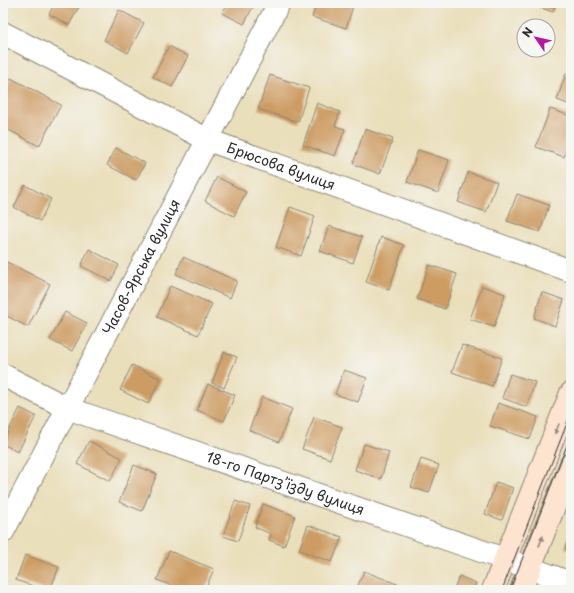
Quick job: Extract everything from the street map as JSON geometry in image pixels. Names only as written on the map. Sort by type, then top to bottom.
[{"type":"main road","points":[[493,590],[571,393]]},
{"type":"main road","points":[[521,590],[571,464]]},
{"type":"street","name":"Часов-Ярська вулиця","points":[[3,532],[279,3]]},
{"type":"street","name":"Брюсова вулиця","points":[[3,33],[208,140],[571,271]]},
{"type":"street","name":"18-го Партз’їзду вулиця","points":[[3,374],[68,408],[530,568],[571,584]]},
{"type":"building","points":[[55,3],[81,3],[69,25],[49,14]]},
{"type":"building","points":[[228,3],[255,3],[244,24],[222,13]]},
{"type":"building","points":[[317,3],[354,3],[346,28],[312,17]]},
{"type":"building","points":[[527,3],[556,3],[553,12]]},
{"type":"building","points":[[119,10],[144,23],[128,53],[104,40]]},
{"type":"building","points":[[169,46],[188,56],[172,87],[153,77]]},
{"type":"building","points":[[566,73],[571,75],[571,105],[557,100]]},
{"type":"building","points":[[270,75],[309,88],[298,122],[258,109]]},
{"type":"building","points":[[11,78],[61,105],[39,146],[3,127],[3,94]]},
{"type":"building","points":[[317,103],[340,112],[335,126],[345,129],[335,156],[303,145]]},
{"type":"building","points":[[550,109],[571,116],[571,137],[564,157],[536,147]]},
{"type":"building","points":[[365,129],[393,139],[380,174],[353,164]]},
{"type":"building","points":[[116,148],[145,163],[136,180],[107,165]]},
{"type":"building","points":[[418,150],[449,160],[438,193],[407,182]]},
{"type":"building","points":[[468,172],[497,182],[486,212],[458,202]]},
{"type":"building","points":[[217,177],[246,192],[234,216],[205,201]]},
{"type":"building","points":[[25,185],[51,199],[40,221],[14,207]]},
{"type":"building","points":[[517,194],[549,205],[540,232],[507,221]]},
{"type":"building","points":[[290,207],[315,216],[301,256],[276,247]]},
{"type":"building","points":[[329,226],[362,237],[353,263],[320,251]]},
{"type":"building","points":[[381,237],[404,245],[389,290],[366,282]]},
{"type":"building","points":[[89,249],[119,265],[111,281],[81,266]]},
{"type":"building","points":[[183,257],[237,281],[230,298],[176,274]]},
{"type":"building","points":[[7,262],[50,284],[28,327],[3,314],[3,271]]},
{"type":"building","points":[[429,265],[457,274],[445,309],[417,299]]},
{"type":"building","points":[[170,286],[212,304],[198,335],[157,317]]},
{"type":"building","points":[[482,286],[505,294],[494,327],[470,319]]},
{"type":"building","points":[[542,292],[564,300],[555,326],[534,318]]},
{"type":"building","points":[[65,312],[87,323],[72,351],[50,340]]},
{"type":"building","points":[[462,345],[502,358],[492,386],[452,372]]},
{"type":"building","points":[[224,352],[237,357],[224,388],[212,383]]},
{"type":"building","points":[[132,365],[161,379],[148,404],[120,390]]},
{"type":"building","points":[[344,370],[367,378],[358,402],[335,394]]},
{"type":"building","points":[[510,374],[535,382],[527,407],[502,398]]},
{"type":"building","points":[[208,384],[235,395],[224,421],[197,410]]},
{"type":"building","points":[[262,397],[292,409],[279,442],[249,430]]},
{"type":"building","points":[[498,403],[538,417],[530,439],[490,426]]},
{"type":"building","points":[[20,408],[36,416],[18,452],[3,444],[3,442]]},
{"type":"building","points":[[314,417],[342,427],[330,459],[302,449]]},
{"type":"building","points":[[89,441],[122,458],[110,481],[77,464]]},
{"type":"building","points":[[364,444],[389,452],[381,479],[355,470]]},
{"type":"building","points":[[421,459],[439,465],[429,493],[411,487]]},
{"type":"building","points":[[134,465],[157,474],[142,511],[119,502]]},
{"type":"building","points":[[496,482],[513,488],[502,520],[485,514]]},
{"type":"building","points":[[235,501],[250,506],[238,541],[223,536]]},
{"type":"building","points":[[263,504],[295,516],[284,546],[269,540],[271,534],[255,527]]},
{"type":"building","points":[[308,525],[342,537],[332,562],[299,550]]},
{"type":"building","points":[[571,532],[571,550],[565,548]]},
{"type":"building","points":[[169,551],[214,569],[205,590],[183,590],[157,580]]},
{"type":"building","points":[[25,555],[59,567],[50,590],[44,590],[16,580]]},
{"type":"building","points":[[364,571],[407,588],[406,590],[356,590]]},
{"type":"building","points":[[459,576],[476,583],[473,590],[454,590]]},
{"type":"tram line","points":[[502,590],[571,413]]},
{"type":"tram line","points":[[510,590],[571,435]]}]
